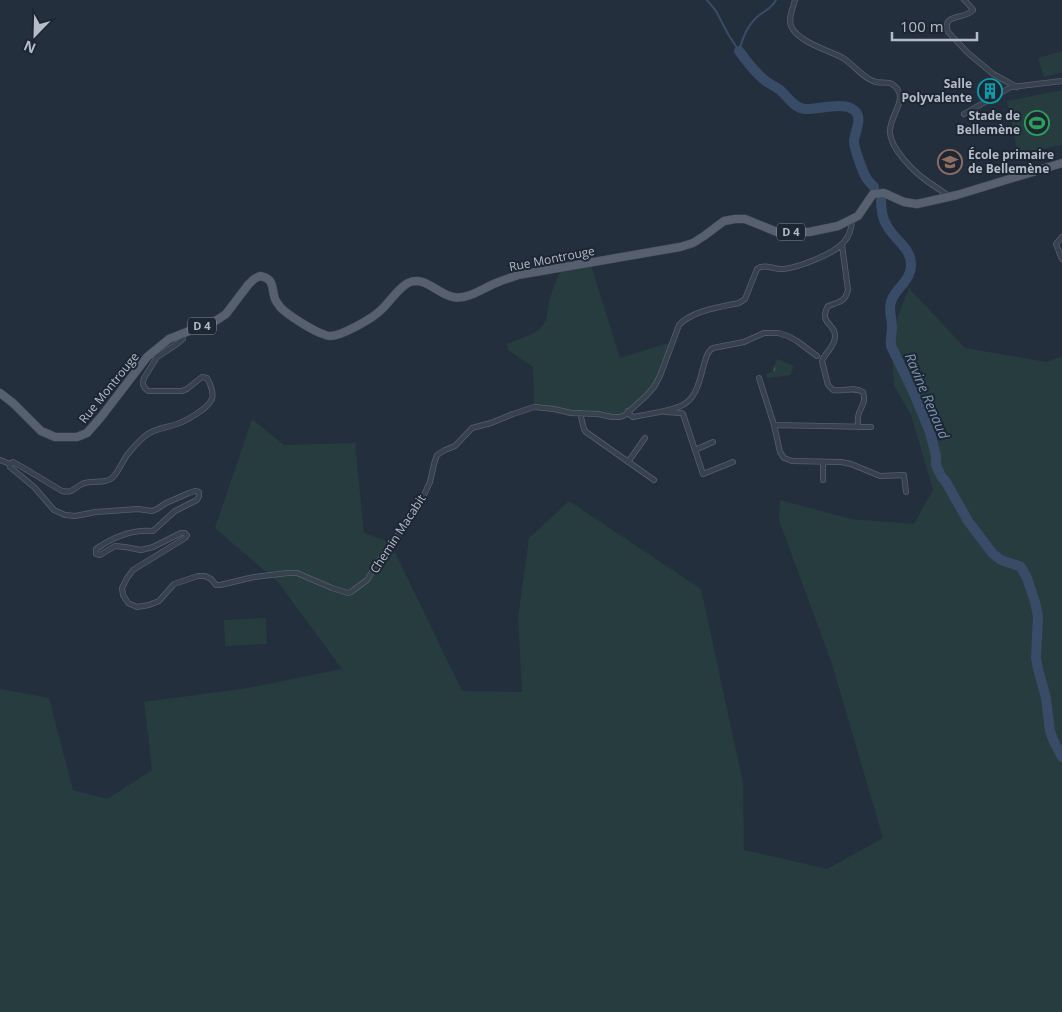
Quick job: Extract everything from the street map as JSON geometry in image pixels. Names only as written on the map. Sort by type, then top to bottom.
[{"type":"main road","name":"Rue Montrouge","points":[[0,393],[13,403],[41,431],[55,437],[77,437],[87,433],[147,357],[170,340],[217,320],[226,314],[248,285],[260,276],[270,280],[274,289],[275,300],[282,309],[317,332],[331,336],[340,334],[370,318],[380,311],[401,288],[416,281],[425,282],[447,296],[455,298],[465,297],[496,283],[518,276],[680,247],[699,240],[724,221],[745,219],[777,232],[809,232],[827,229],[844,224],[858,216],[873,194],[884,193],[904,202],[917,204],[979,189],[1062,163]]},
{"type":"street","points":[[795,0],[790,14],[790,22],[801,38],[844,59],[871,80],[891,83],[896,88],[900,100],[893,116],[890,133],[895,148],[925,180],[949,196]]},
{"type":"street","points":[[964,0],[973,10],[968,15],[952,18],[947,24],[948,32],[968,53],[993,74],[1017,87]]},
{"type":"street","points":[[964,114],[1011,87],[1062,80]]},
{"type":"street","points":[[852,218],[850,231],[842,245],[848,290],[846,297],[840,302],[828,306],[824,312],[836,337],[835,342],[822,361],[828,385],[833,390],[851,388],[863,392],[865,398],[863,406],[857,415],[858,427]]},
{"type":"street","points":[[1062,237],[1056,244],[1062,259]]},
{"type":"street","name":"Chemin Macabit","points":[[10,464],[54,510],[65,515],[74,516],[96,512],[152,510],[195,491],[199,492],[197,500],[175,511],[154,531],[144,530],[123,534],[96,549],[96,554],[100,555],[115,546],[141,550],[153,547],[181,533],[187,535],[133,570],[127,578],[122,588],[123,595],[128,603],[137,607],[148,606],[159,601],[174,584],[198,576],[211,578],[216,584],[220,585],[254,577],[297,573],[348,593],[367,580],[384,552],[417,510],[430,482],[438,454],[455,446],[472,428],[534,407],[612,417],[625,415],[654,387],[679,325],[684,320],[694,314],[745,299],[759,267],[767,266],[780,270],[804,265],[842,245]]},
{"type":"street","name":"Chemin Macabit","points":[[628,411],[633,416],[679,407],[687,403],[698,387],[709,350],[744,342],[764,333],[778,332],[817,356]]},
{"type":"street","points":[[0,460],[22,466],[62,491],[74,491],[82,484],[112,479],[127,455],[145,436],[154,430],[175,424],[196,414],[212,399],[209,381],[202,377],[182,392],[148,391],[143,387],[142,382],[157,357],[177,344],[183,338],[182,335]]},
{"type":"street","points":[[759,378],[774,425],[780,452],[784,458],[792,461],[841,462],[880,476],[904,475],[906,492]]},
{"type":"street","points":[[662,411],[683,414],[703,474],[733,462]]},
{"type":"street","points":[[580,413],[586,432],[654,480]]},
{"type":"street","points":[[774,425],[871,427]]},
{"type":"street","points":[[628,462],[645,438]]},
{"type":"street","points":[[695,450],[713,442]]},
{"type":"street","points":[[823,462],[823,480]]},
{"type":"green space","points":[[1062,51],[1062,72],[1044,77],[1038,58]]},
{"type":"green space","name":"Stade de Bellemène","points":[[1062,90],[1062,145],[1018,154],[1007,101]]},
{"type":"green space","points":[[590,262],[620,358],[671,342],[654,387],[620,417],[571,413],[534,405],[533,367],[508,350],[507,344],[532,334],[540,329],[546,321],[550,297],[561,268]]},
{"type":"green space","points":[[909,288],[965,348],[1047,362],[1062,356],[1062,1012],[0,1012],[0,689],[49,698],[73,790],[107,799],[152,770],[144,702],[248,688],[342,669],[278,582],[215,528],[252,419],[284,445],[355,443],[364,533],[390,542],[462,691],[522,692],[518,618],[529,538],[569,501],[701,589],[743,783],[744,850],[827,869],[883,838],[832,664],[779,520],[780,500],[851,519],[914,524],[933,490],[911,415],[894,385],[892,357],[898,316]]},
{"type":"green space","points":[[777,359],[794,366],[790,375],[767,378],[766,374],[772,372]]},
{"type":"green space","points":[[266,618],[267,644],[225,646],[224,620]]},
{"type":"waterway","name":"Ravine Renaud","points":[[707,0],[716,11],[739,51]]},
{"type":"waterway","points":[[739,51],[748,28],[776,0]]},
{"type":"waterway","name":"Ravine Renaud","points":[[739,51],[759,75],[780,90],[798,107],[810,109],[843,106],[849,107],[857,113],[858,121],[854,138],[855,149],[865,176],[874,187]]},
{"type":"waterway","name":"Ravine Renaud","points":[[881,200],[885,223],[905,248],[911,264],[907,278],[891,301],[891,346],[930,432],[936,456],[936,465],[941,476],[968,521],[993,554],[1001,560],[1021,567],[1027,578],[1038,616],[1036,658],[1046,698],[1050,731],[1062,757]]},
{"type":"place","name":"Salle Polyvalente","points":[[990,91]]},
{"type":"place","name":"Stade de Bellemène","points":[[1037,123]]},
{"type":"place","name":"École primaire de Bellemène","points":[[950,162]]}]
